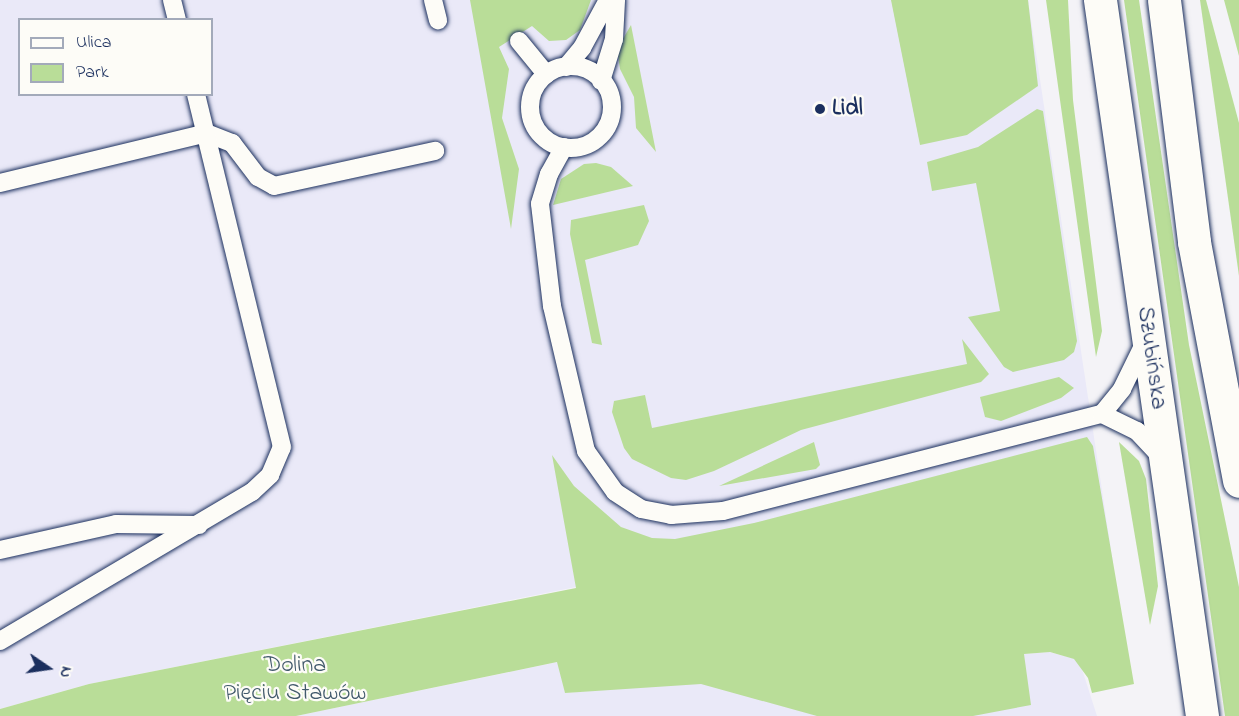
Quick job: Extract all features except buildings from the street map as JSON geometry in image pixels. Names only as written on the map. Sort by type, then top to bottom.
[{"type":"main road","name":"Szubińska","points":[[1100,0],[1202,716]]},
{"type":"main road","points":[[1164,0],[1194,242],[1239,481]]},
{"type":"lane","points":[[172,0],[176,18]]},
{"type":"lane","points":[[434,0],[438,20]]},
{"type":"lane","points":[[566,67],[582,48],[608,0]]},
{"type":"lane","points":[[602,81],[614,39],[616,0]]},
{"type":"lane","points":[[519,41],[546,74]]},
{"type":"lane","points":[[566,67],[585,68],[602,81],[611,99],[608,124],[590,143],[564,147],[541,135],[530,111],[537,85],[546,74],[566,67]]},
{"type":"lane","points":[[0,641],[201,525],[270,476],[282,447],[196,96]]},
{"type":"lane","points":[[0,183],[206,134],[232,143],[258,177],[274,186],[435,151]]},
{"type":"lane","points":[[564,147],[549,174],[540,204],[552,306],[586,451],[600,476],[615,492],[642,509],[671,515],[723,511],[1102,414],[1122,389],[1148,334]]},
{"type":"lane","points":[[1102,414],[1137,431],[1167,464]]},
{"type":"lane","points":[[0,550],[116,524],[201,525]]},
{"type":"shaded area","points":[[0,0],[1028,0],[1113,563],[576,587],[89,684],[0,709]]},
{"type":"shaded area","points":[[1049,652],[1075,659],[1081,666],[1097,716],[296,716],[558,662],[565,693]]},
{"type":"green space","points":[[470,0],[591,0],[580,30],[566,40],[549,41],[532,26],[499,47],[509,69],[502,118],[519,169],[511,229]]},
{"type":"green space","points":[[891,0],[1028,0],[1038,86],[967,135],[920,145]]},
{"type":"green space","points":[[1046,0],[1068,0],[1073,100],[1102,331],[1096,357]]},
{"type":"green space","points":[[1124,0],[1139,0],[1189,345],[1239,587],[1239,716],[1225,716]]},
{"type":"green space","points":[[1200,0],[1206,0],[1239,123],[1239,276]]},
{"type":"green space","points":[[1224,0],[1239,0],[1239,56]]},
{"type":"green space","points":[[631,25],[656,152],[636,128],[634,97],[620,69],[617,49]]},
{"type":"green space","points":[[1037,109],[1043,111],[1077,341],[1074,352],[1064,360],[1013,372],[1004,367],[968,317],[1000,311],[976,183],[932,191],[927,162],[978,147]]},
{"type":"green space","points":[[596,163],[611,167],[633,186],[553,205],[561,179],[584,164]]},
{"type":"green space","points":[[644,205],[649,221],[638,245],[585,260],[602,345],[592,343],[570,234],[571,220]]},
{"type":"green space","points":[[962,339],[989,374],[981,382],[801,430],[714,471],[686,480],[671,478],[632,459],[624,448],[612,412],[614,401],[645,395],[652,428],[967,364]]},
{"type":"green space","points":[[1059,377],[1074,388],[1061,398],[1001,421],[985,417],[980,397]]},
{"type":"green space","name":"Dolina Pięciu Stawów","points":[[1087,437],[1093,446],[1134,684],[1092,693],[1088,678],[1074,659],[1050,652],[1024,654],[1031,705],[973,716],[817,716],[701,684],[565,693],[557,662],[296,716],[0,716],[0,709],[89,684],[576,588],[552,455],[574,486],[621,527],[652,538],[675,539],[754,523]]},
{"type":"green space","points":[[814,442],[820,465],[816,469],[719,486]]},
{"type":"green space","points":[[1119,442],[1139,461],[1146,479],[1158,586],[1150,625]]},
{"type":"place","name":"Lidl","points":[[820,109]]}]
